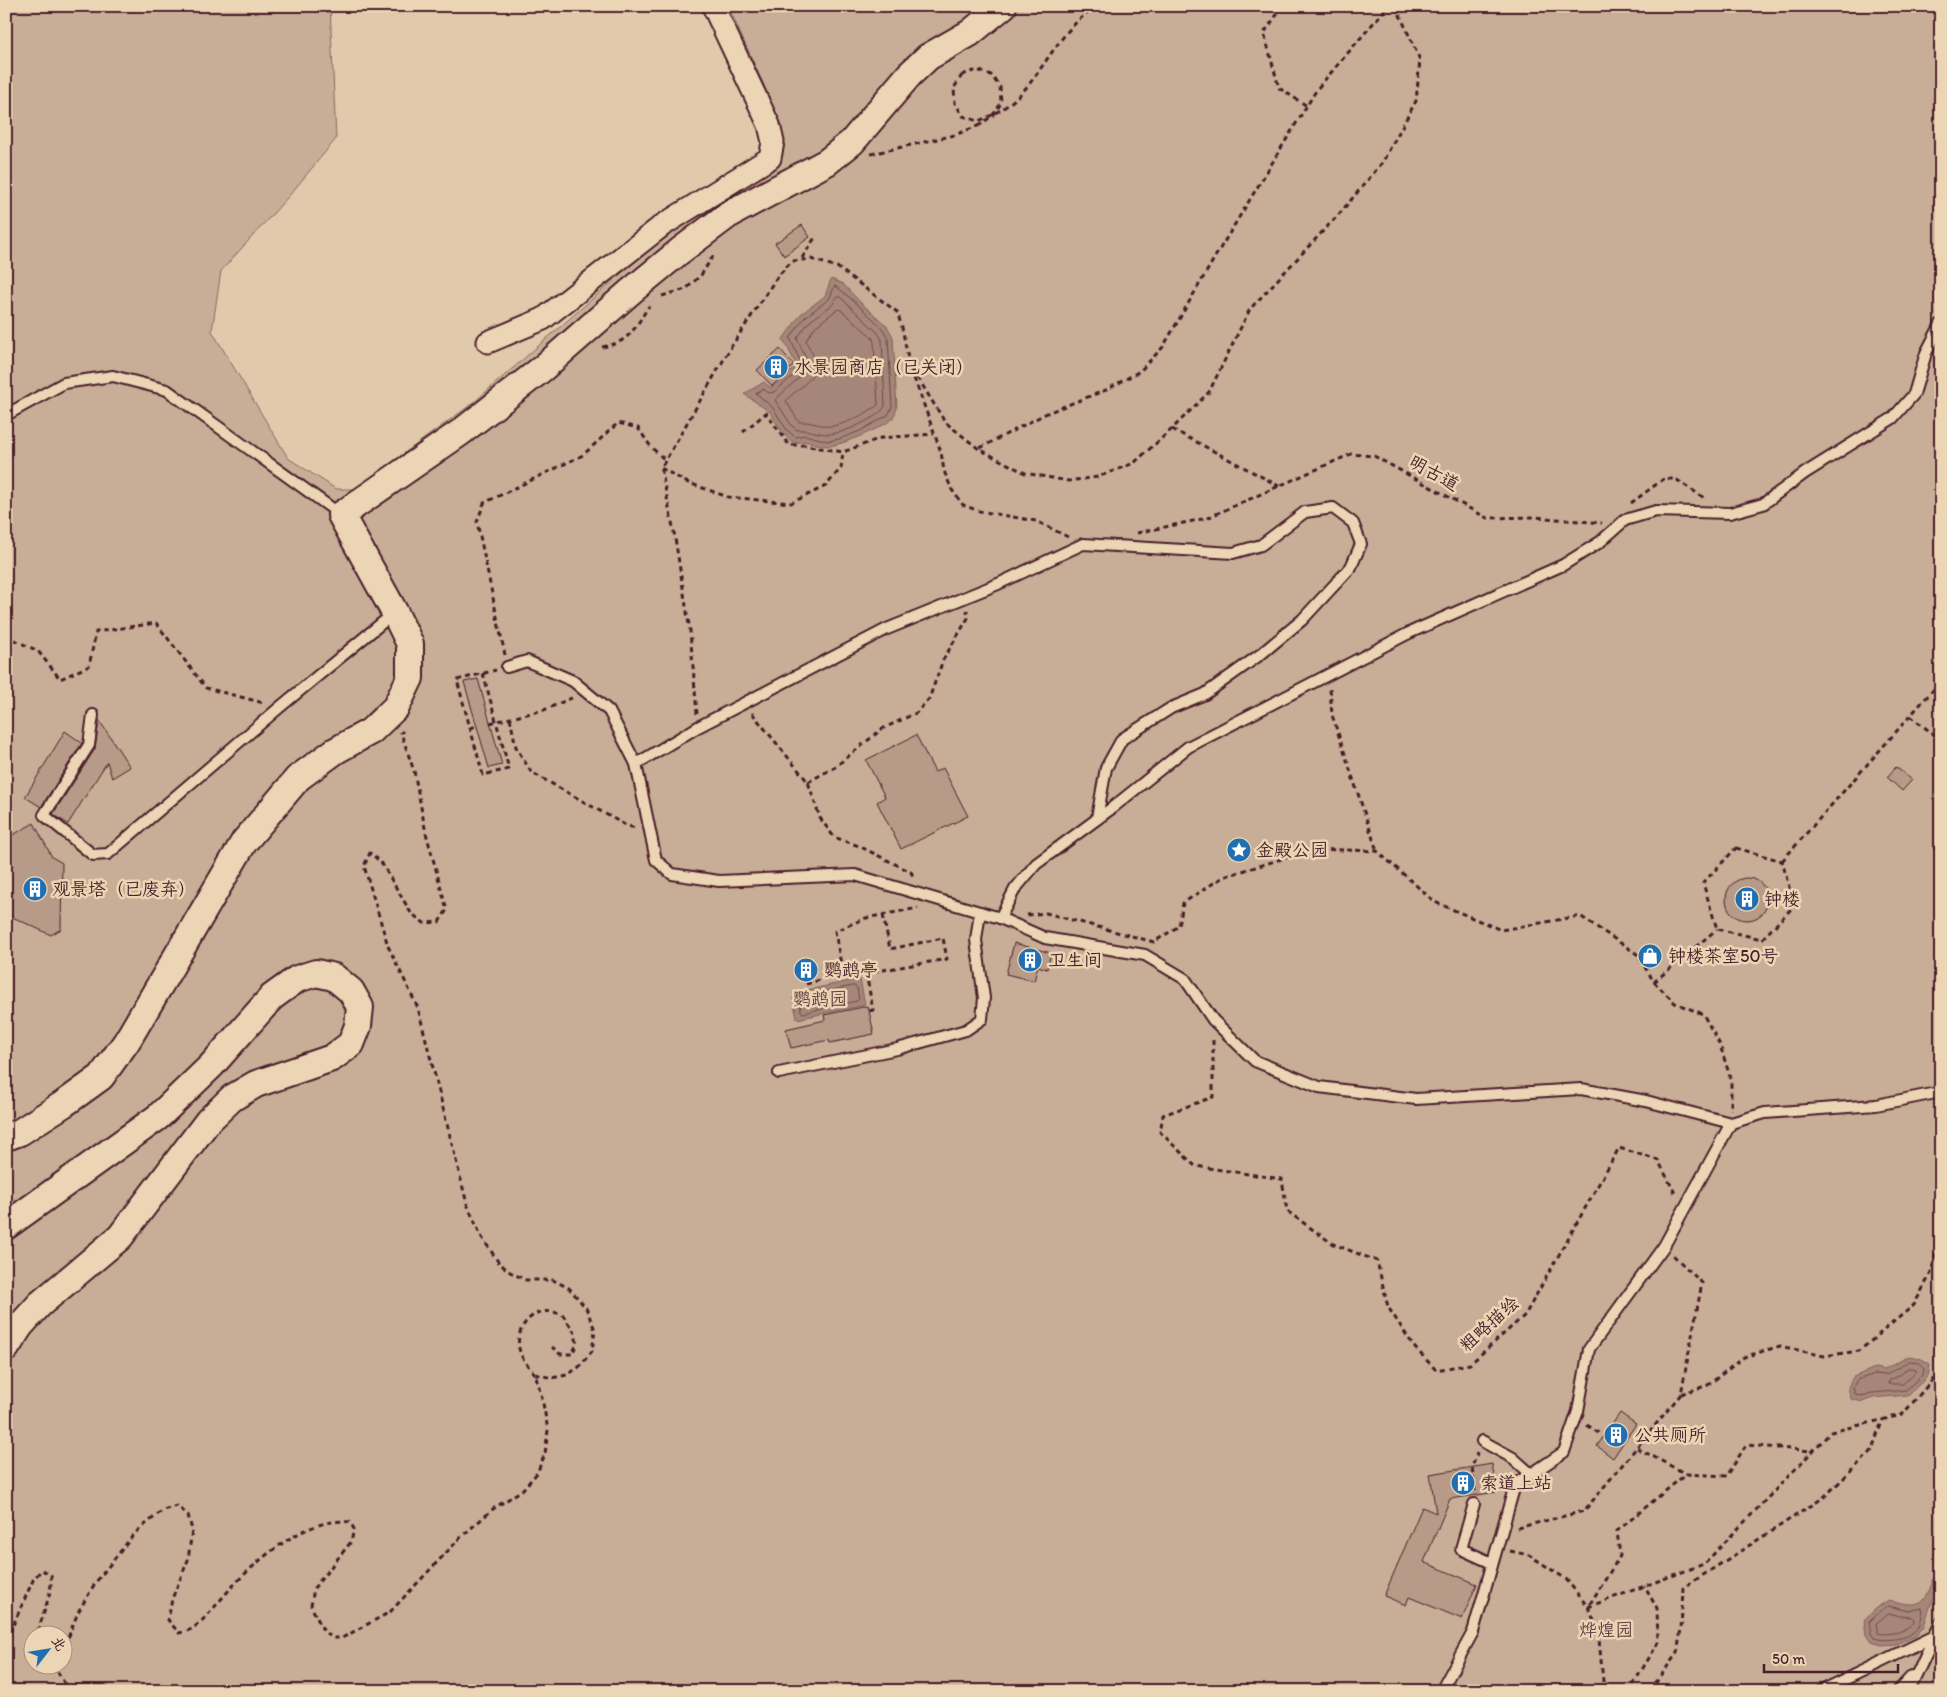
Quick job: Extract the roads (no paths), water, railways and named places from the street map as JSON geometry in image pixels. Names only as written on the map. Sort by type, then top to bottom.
[{"type":"street","points":[[488,342],[543,319],[663,225],[770,158],[773,142],[769,124],[714,6]]},
{"type":"street","points":[[6,1137],[20,1132],[65,1104],[101,1077],[127,1041],[244,842],[298,778],[335,751],[371,732],[396,707],[410,678],[410,644],[341,515],[476,420],[543,368],[680,251],[728,215],[827,162],[852,142],[909,75],[928,57],[970,33],[1003,6]]},
{"type":"street","points":[[6,1226],[158,1117],[211,1066],[272,997],[297,979],[316,973],[334,977],[351,991],[360,1007],[358,1026],[350,1044],[332,1058],[256,1084],[232,1098],[208,1121],[120,1237],[40,1304],[20,1326],[6,1348]]},
{"type":"lane","points":[[1000,918],[1015,889],[1036,864],[1188,747],[1409,633],[1563,565],[1600,542],[1626,520],[1656,511],[1730,513],[1763,504],[1805,474],[1893,418],[1914,394],[1926,353],[1941,324]]},
{"type":"lane","points":[[6,415],[64,383],[113,376],[166,390],[341,515]]},
{"type":"lane","points":[[636,764],[698,727],[887,629],[965,598],[1083,544],[1233,552],[1261,545],[1305,512],[1333,508],[1353,523],[1361,544],[1351,567],[1302,620],[1261,654],[1205,694],[1171,708],[1122,739],[1106,768],[1097,818]]},
{"type":"lane","points":[[93,715],[88,745],[44,815],[93,856],[108,854],[280,707],[395,613]]},
{"type":"lane","points":[[507,667],[527,661],[573,681],[609,711],[636,764],[656,860],[672,874],[719,881],[855,875],[1000,918],[1045,938],[1145,955],[1185,979],[1213,1020],[1255,1061],[1319,1087],[1416,1099],[1581,1089],[1646,1101],[1732,1123],[1765,1113],[1876,1105],[1941,1092]]},
{"type":"lane","points":[[779,1073],[897,1049],[966,1030],[982,1019],[984,998],[976,940],[980,912]]},
{"type":"lane","points":[[1441,1691],[1473,1632],[1515,1485],[1564,1452],[1578,1411],[1589,1349],[1664,1246],[1732,1123]]},
{"type":"lane","points":[[1482,1441],[1513,1458],[1531,1474]]},
{"type":"lane","points":[[1474,1504],[1461,1549],[1492,1564]]},
{"type":"lane","points":[[1909,1691],[1919,1668],[1938,1634],[1941,1622]]},
{"type":"lane","points":[[1821,1691],[1938,1634]]},
{"type":"lane","points":[[1898,1691],[1919,1668]]},
{"type":"water","points":[[831,279],[843,284],[887,326],[893,337],[897,408],[892,419],[851,440],[828,446],[808,442],[794,443],[783,434],[770,412],[744,394],[764,382],[771,388],[797,366],[783,339],[801,314],[825,296]]},
{"type":"water","points":[[860,979],[865,1005],[797,1019],[793,998],[807,995],[807,990]]},
{"type":"water","points":[[1909,1356],[1920,1358],[1930,1364],[1928,1376],[1908,1395],[1873,1398],[1862,1402],[1851,1399],[1848,1387],[1853,1377],[1875,1368],[1884,1370]]},
{"type":"water","points":[[1937,1575],[1941,1581],[1924,1626],[1916,1636],[1896,1644],[1882,1645],[1871,1642],[1866,1635],[1864,1621],[1879,1606],[1889,1600],[1910,1605],[1920,1603],[1924,1600],[1932,1580]]},
{"type":"place","name":"水景园商店（已关闭）","points":[[776,367]]},
{"type":"place","name":"金殿公园","points":[[1239,850]]},
{"type":"place","name":"观景塔（已废弃）","points":[[35,889]]},
{"type":"place","name":"钟楼","points":[[1747,899]]},
{"type":"place","name":"钟楼茶室50号","points":[[1650,956]]},
{"type":"place","name":"卫生间","points":[[1030,960]]},
{"type":"place","name":"鹦鹉亭","points":[[806,970]]},
{"type":"place","name":"公共厕所","points":[[1616,1435]]},
{"type":"place","name":"索道上站","points":[[1463,1483]]},
{"type":"park label","name":"鹦鹉园","points":[[820,999]]},
{"type":"park label","name":"烨煌园","points":[[1606,1630]]}]
